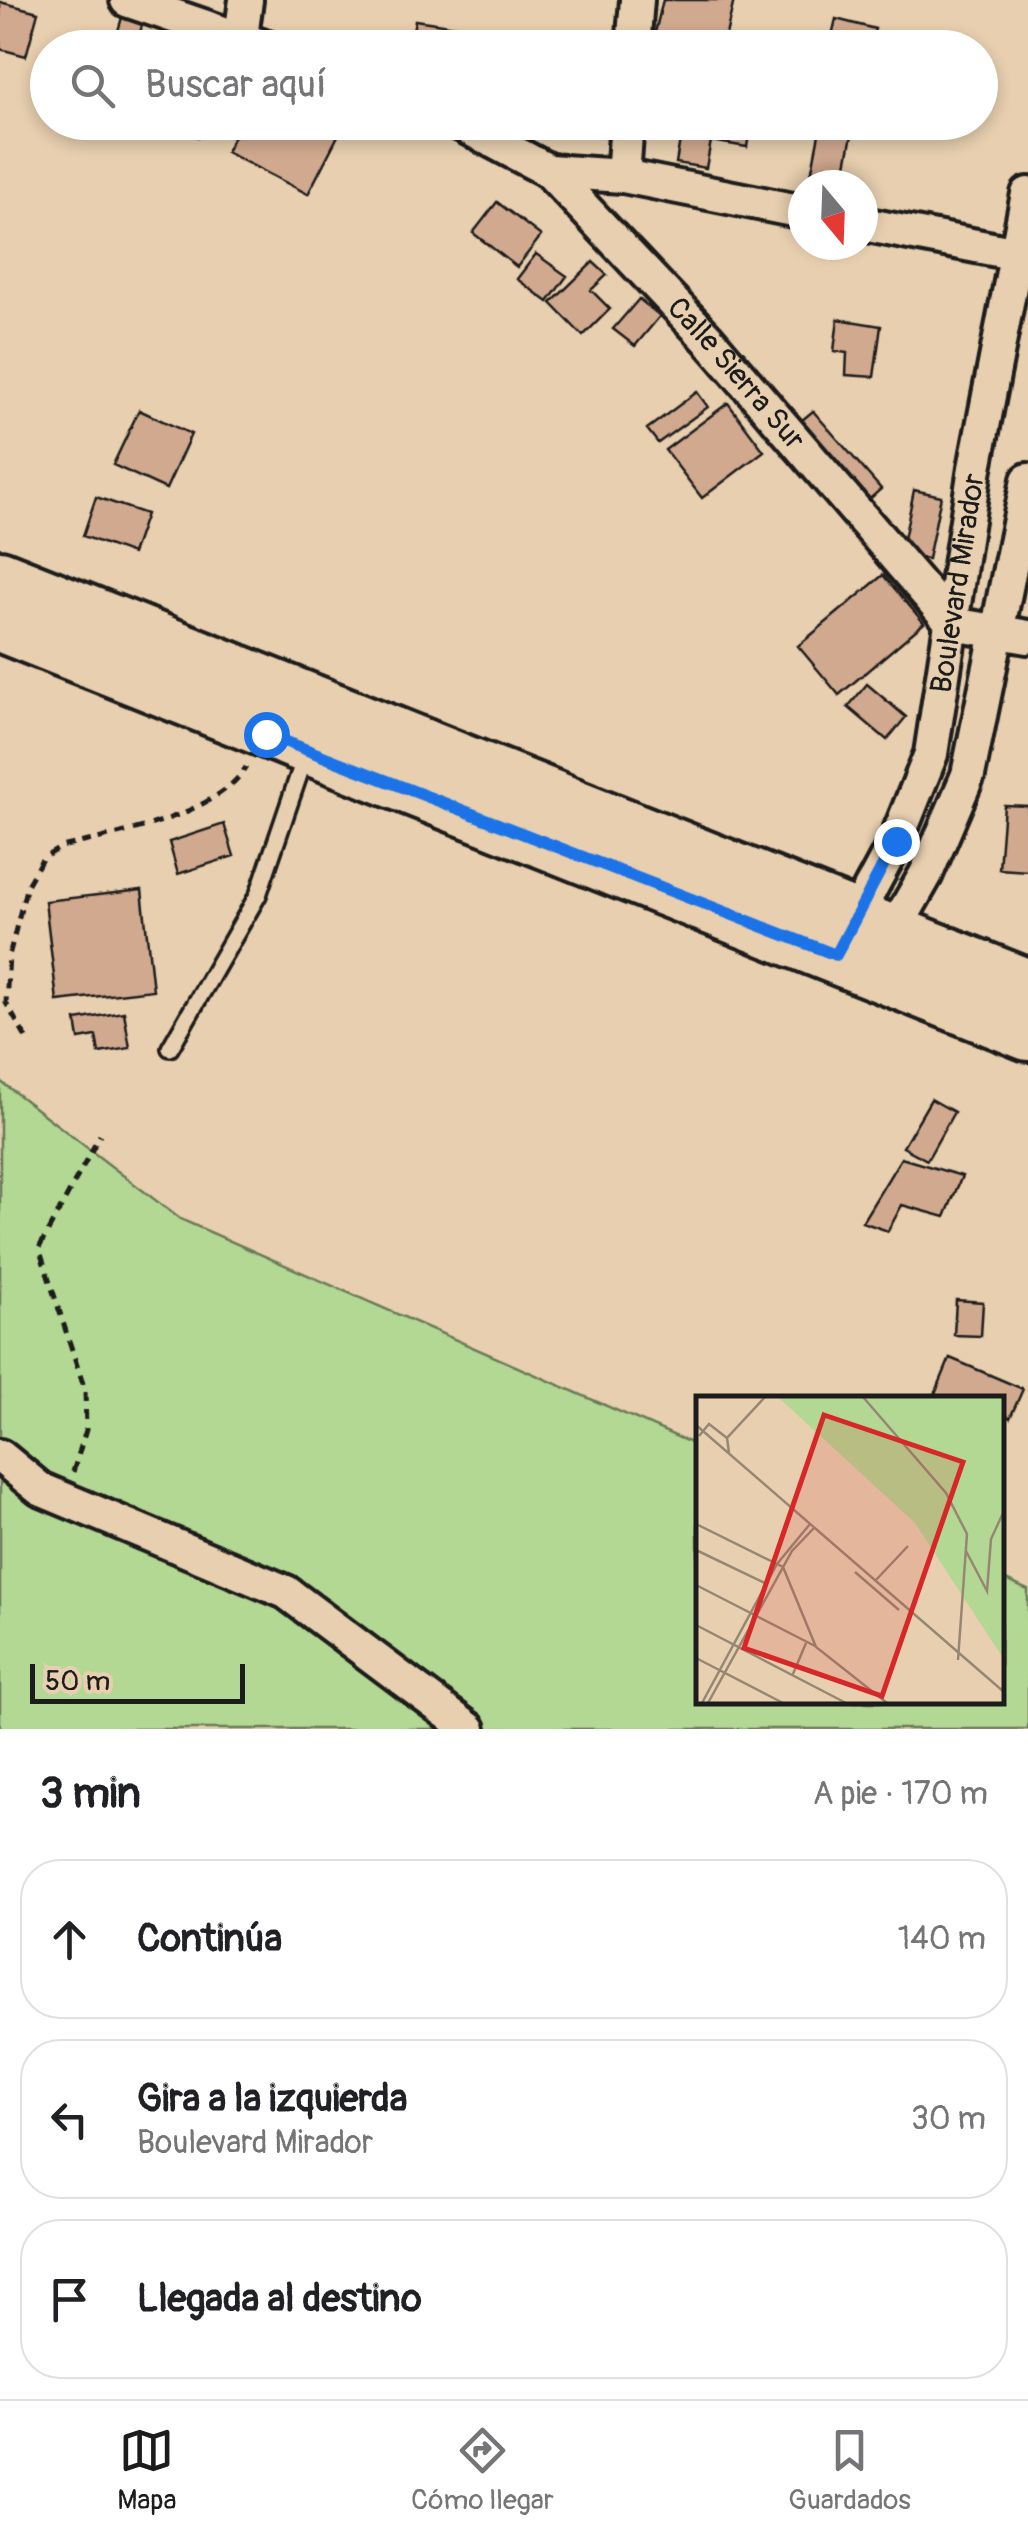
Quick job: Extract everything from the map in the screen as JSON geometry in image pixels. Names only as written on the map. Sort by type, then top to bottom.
[{"type":"main road","points":[[0,576],[303,728]]},
{"type":"main road","points":[[0,626],[303,728],[864,944],[1028,985]]},
{"type":"main road","points":[[864,944],[1028,1035]]},
{"type":"street","points":[[127,0],[218,30]]},
{"type":"street","points":[[246,0],[252,30]]},
{"type":"street","points":[[634,30],[637,0]]},
{"type":"street","name":"Calle Sierra Sur","points":[[490,140],[549,172],[708,339],[953,624]]},
{"type":"street","points":[[623,176],[626,140]]},
{"type":"street","points":[[549,172],[623,176],[788,209]]},
{"type":"street","name":"Boulevard Mirador","points":[[864,944],[896,841],[931,754],[975,468],[1022,255],[1028,194]]},
{"type":"street","points":[[878,227],[1022,255]]},
{"type":"street","points":[[975,468],[1028,478]]},
{"type":"street","name":"Boulevard Mirador","points":[[864,944],[926,874],[968,775],[1014,635],[1028,478]]},
{"type":"street","points":[[953,624],[1014,635]]},
{"type":"street","points":[[0,1456],[40,1489],[286,1592],[469,1729]]},
{"type":"lane","points":[[170,1048],[258,895],[303,728]]},
{"type":"path","points":[[26,1038],[6,1002],[9,956],[28,885],[42,859],[61,847],[122,833],[195,808],[238,780],[303,728]]},
{"type":"path","points":[[40,1489],[68,1486],[86,1430],[86,1390],[39,1248],[100,1135]]},
{"type":"green space","points":[[0,1081],[180,1219],[696,1445],[696,1704],[1003,1704],[1003,1579],[1028,1590],[1028,1729],[0,1729]]},
{"type":"building","points":[[663,0],[734,0],[727,30],[656,30]]},
{"type":"building","points":[[0,2],[38,12],[26,56],[0,49]]},
{"type":"building","points":[[126,4],[146,13],[141,30],[118,30]]},
{"type":"building","points":[[836,19],[875,29],[875,30],[833,30]]},
{"type":"building","points":[[415,20],[456,26],[455,30],[413,30]]},
{"type":"building","points":[[232,140],[336,140],[308,194],[226,152]]},
{"type":"building","points":[[680,140],[748,140],[747,147],[711,141],[706,168],[676,163]]},
{"type":"building","points":[[818,140],[851,140],[845,170],[812,170]]},
{"type":"building","points":[[497,202],[541,236],[517,267],[473,233]]},
{"type":"building","points":[[536,254],[567,276],[548,302],[517,279]]},
{"type":"building","points":[[593,262],[607,275],[591,290],[610,309],[583,336],[551,303]]},
{"type":"building","points":[[639,299],[660,316],[635,346],[613,329]]},
{"type":"building","points":[[838,319],[881,326],[874,377],[846,375],[847,353],[834,351]]},
{"type":"building","points":[[697,392],[708,407],[658,443],[647,429]]},
{"type":"building","points":[[728,403],[764,451],[702,498],[665,450]]},
{"type":"building","points":[[139,410],[191,434],[166,489],[113,465]]},
{"type":"building","points":[[813,411],[881,489],[863,505],[795,426]]},
{"type":"building","points":[[914,490],[941,496],[928,559],[901,554]]},
{"type":"building","points":[[96,497],[146,514],[132,554],[83,536]]},
{"type":"building","points":[[883,575],[924,623],[839,695],[798,646]]},
{"type":"building","points":[[867,684],[906,717],[887,740],[848,707]]},
{"type":"building","points":[[1004,805],[1028,806],[1028,871],[999,869]]},
{"type":"building","points":[[224,824],[234,856],[178,874],[169,842]]},
{"type":"building","points":[[142,890],[153,990],[57,1001],[45,901]]},
{"type":"building","points":[[124,1012],[130,1048],[99,1053],[96,1036],[79,1039],[76,1020]]},
{"type":"building","points":[[931,1099],[954,1112],[927,1160],[903,1147]]},
{"type":"building","points":[[901,1158],[962,1176],[945,1217],[902,1205],[888,1231],[862,1222]]},
{"type":"building","points":[[956,1300],[983,1302],[981,1336],[954,1335]]},
{"type":"building","points":[[950,1358],[1023,1389],[1010,1418],[1003,1414],[1003,1396],[934,1396]]},
{"type":"route","points":[[266,734],[836,955],[896,841]]}]
